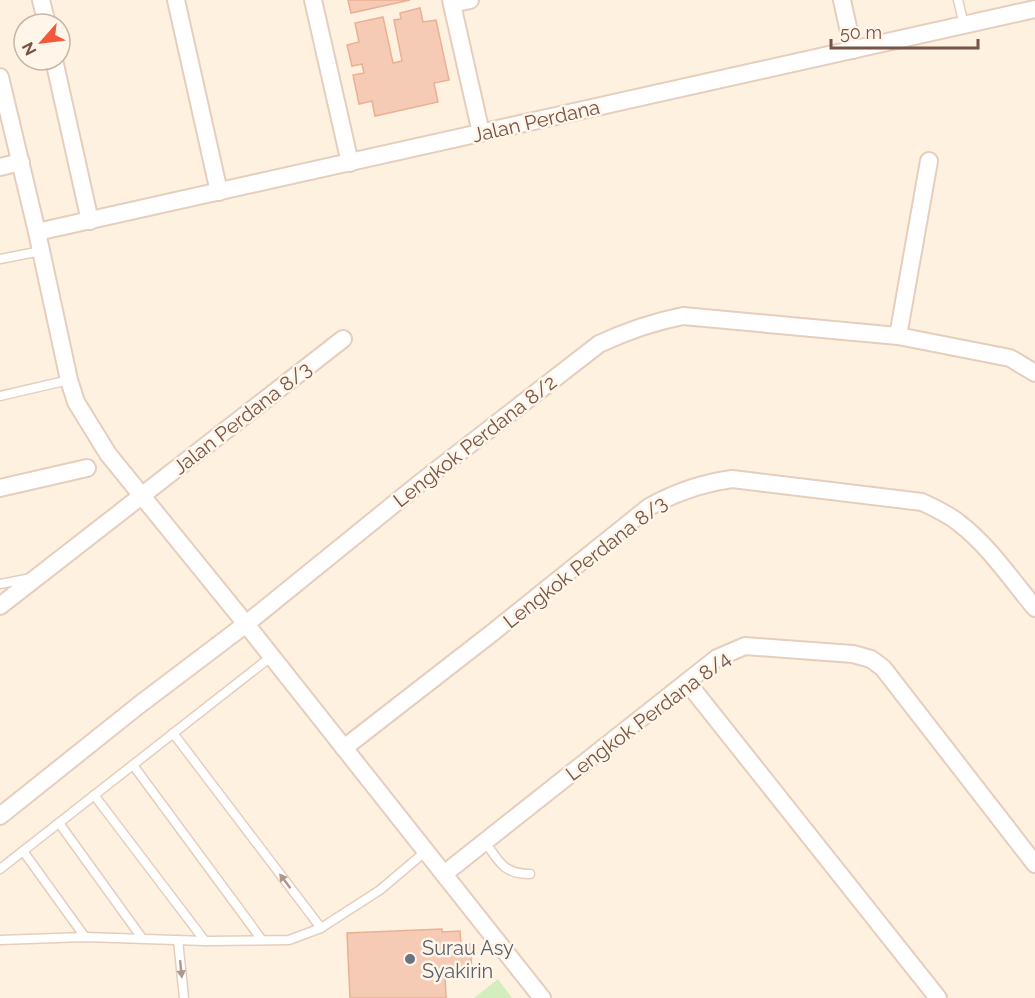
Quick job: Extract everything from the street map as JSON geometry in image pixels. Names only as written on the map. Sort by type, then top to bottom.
[{"type":"street","points":[[176,0],[219,192]]},
{"type":"street","points":[[313,0],[350,163]]},
{"type":"street","points":[[470,0],[451,2],[481,133]]},
{"type":"street","points":[[842,0],[853,50]]},
{"type":"street","name":"Jalan Perdana","points":[[37,232],[1035,9]]},
{"type":"street","points":[[57,72],[90,221]]},
{"type":"street","points":[[0,77],[69,380],[76,402],[86,421],[108,454],[272,656],[542,998]]},
{"type":"street","points":[[898,336],[929,161]]},
{"type":"street","points":[[0,167],[21,162]]},
{"type":"street","name":"Lengkok Perdana 8/2","points":[[0,816],[599,344],[626,331],[683,316],[898,336],[1010,358],[1035,373]]},
{"type":"street","name":"Jalan Perdana 8/3","points":[[0,606],[343,339]]},
{"type":"street","points":[[0,488],[87,468]]},
{"type":"street","name":"Lengkok Perdana 8/3","points":[[344,748],[649,507],[670,495],[710,482],[732,479],[922,502],[940,511],[968,531],[1035,608]]},
{"type":"street","name":"Lengkok Perdana 8/4","points":[[444,874],[717,658],[745,646],[853,654],[871,659],[883,668],[1035,864]]},
{"type":"street","points":[[687,682],[938,998]]},
{"type":"lane","points":[[958,0],[964,25]]},
{"type":"lane","points":[[0,259],[41,251]]},
{"type":"lane","points":[[0,396],[69,380]]},
{"type":"lane","points":[[0,584],[37,577]]},
{"type":"lane","points":[[0,869],[272,656]]},
{"type":"lane","points":[[173,733],[321,928]]},
{"type":"lane","points":[[133,765],[262,940]]},
{"type":"lane","points":[[94,795],[205,941]]},
{"type":"lane","points":[[58,823],[142,938]]},
{"type":"lane","points":[[486,843],[501,866],[512,872],[531,874]]},
{"type":"lane","points":[[23,851],[85,937]]},
{"type":"lane","points":[[0,940],[85,937],[205,941],[289,940],[321,928],[380,890],[426,851]]},
{"type":"lane","points":[[178,940],[184,998]]},
{"type":"green space","points":[[498,979],[512,998],[474,998]]},
{"type":"building","points":[[348,0],[410,0],[351,13]]},
{"type":"building","points":[[420,8],[423,22],[436,20],[449,80],[434,83],[438,102],[375,116],[372,101],[359,104],[353,75],[364,73],[362,64],[352,66],[347,45],[359,42],[355,23],[383,17],[393,63],[402,61],[394,20],[401,19],[400,13]]},
{"type":"building","name":"Surau Asy Syakirin","points":[[442,929],[442,932],[460,931],[461,945],[470,944],[472,972],[445,974],[446,998],[350,998],[347,933]]},
{"type":"place","name":"Surau Asy Syakirin","points":[[410,959]]}]
